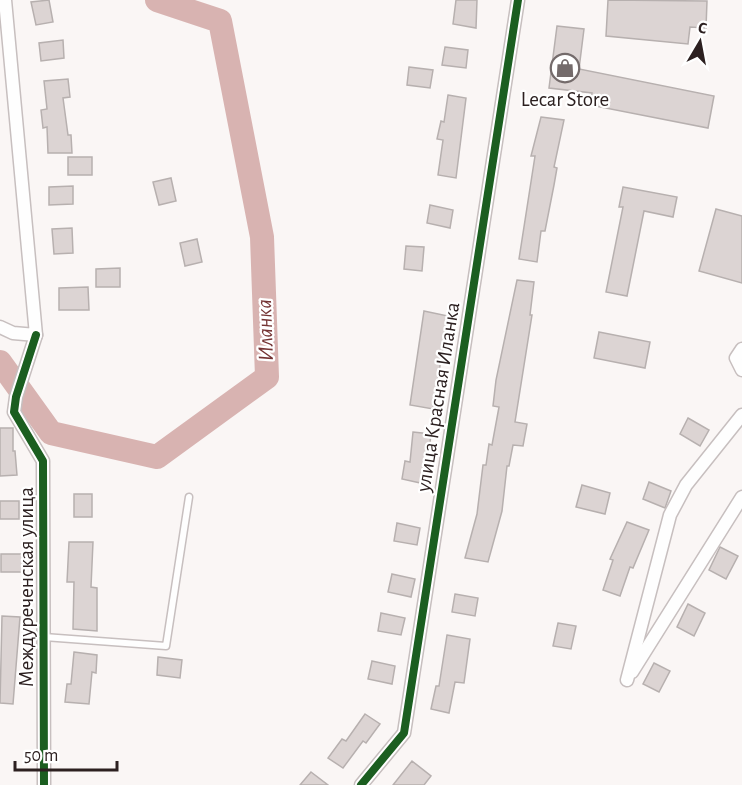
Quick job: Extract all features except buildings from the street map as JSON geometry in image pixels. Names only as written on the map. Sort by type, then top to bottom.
[{"type":"street","points":[[0,327],[13,333],[36,335],[5,0]]},
{"type":"street","name":"улица Красная Иланка","points":[[361,785],[404,733],[518,0]]},
{"type":"street","name":"Междуреченская улица","points":[[36,335],[16,396],[14,412],[19,424],[44,461],[44,785]]},
{"type":"street","points":[[742,349],[736,357],[742,370]]},
{"type":"street","points":[[742,415],[686,485],[670,515],[627,680],[742,497]]},
{"type":"lane","points":[[44,637],[166,646],[189,497]]},
{"type":"waterway","name":"Иланка","points":[[0,362],[51,433],[157,457],[267,377],[262,237],[220,21],[157,0]]},
{"type":"cycle path","points":[[361,785],[404,733],[518,0]]},
{"type":"cycle path","points":[[36,335],[16,397],[14,412],[43,461],[44,785]]},
{"type":"place","name":"Lecar Store","points":[[565,68]]}]
